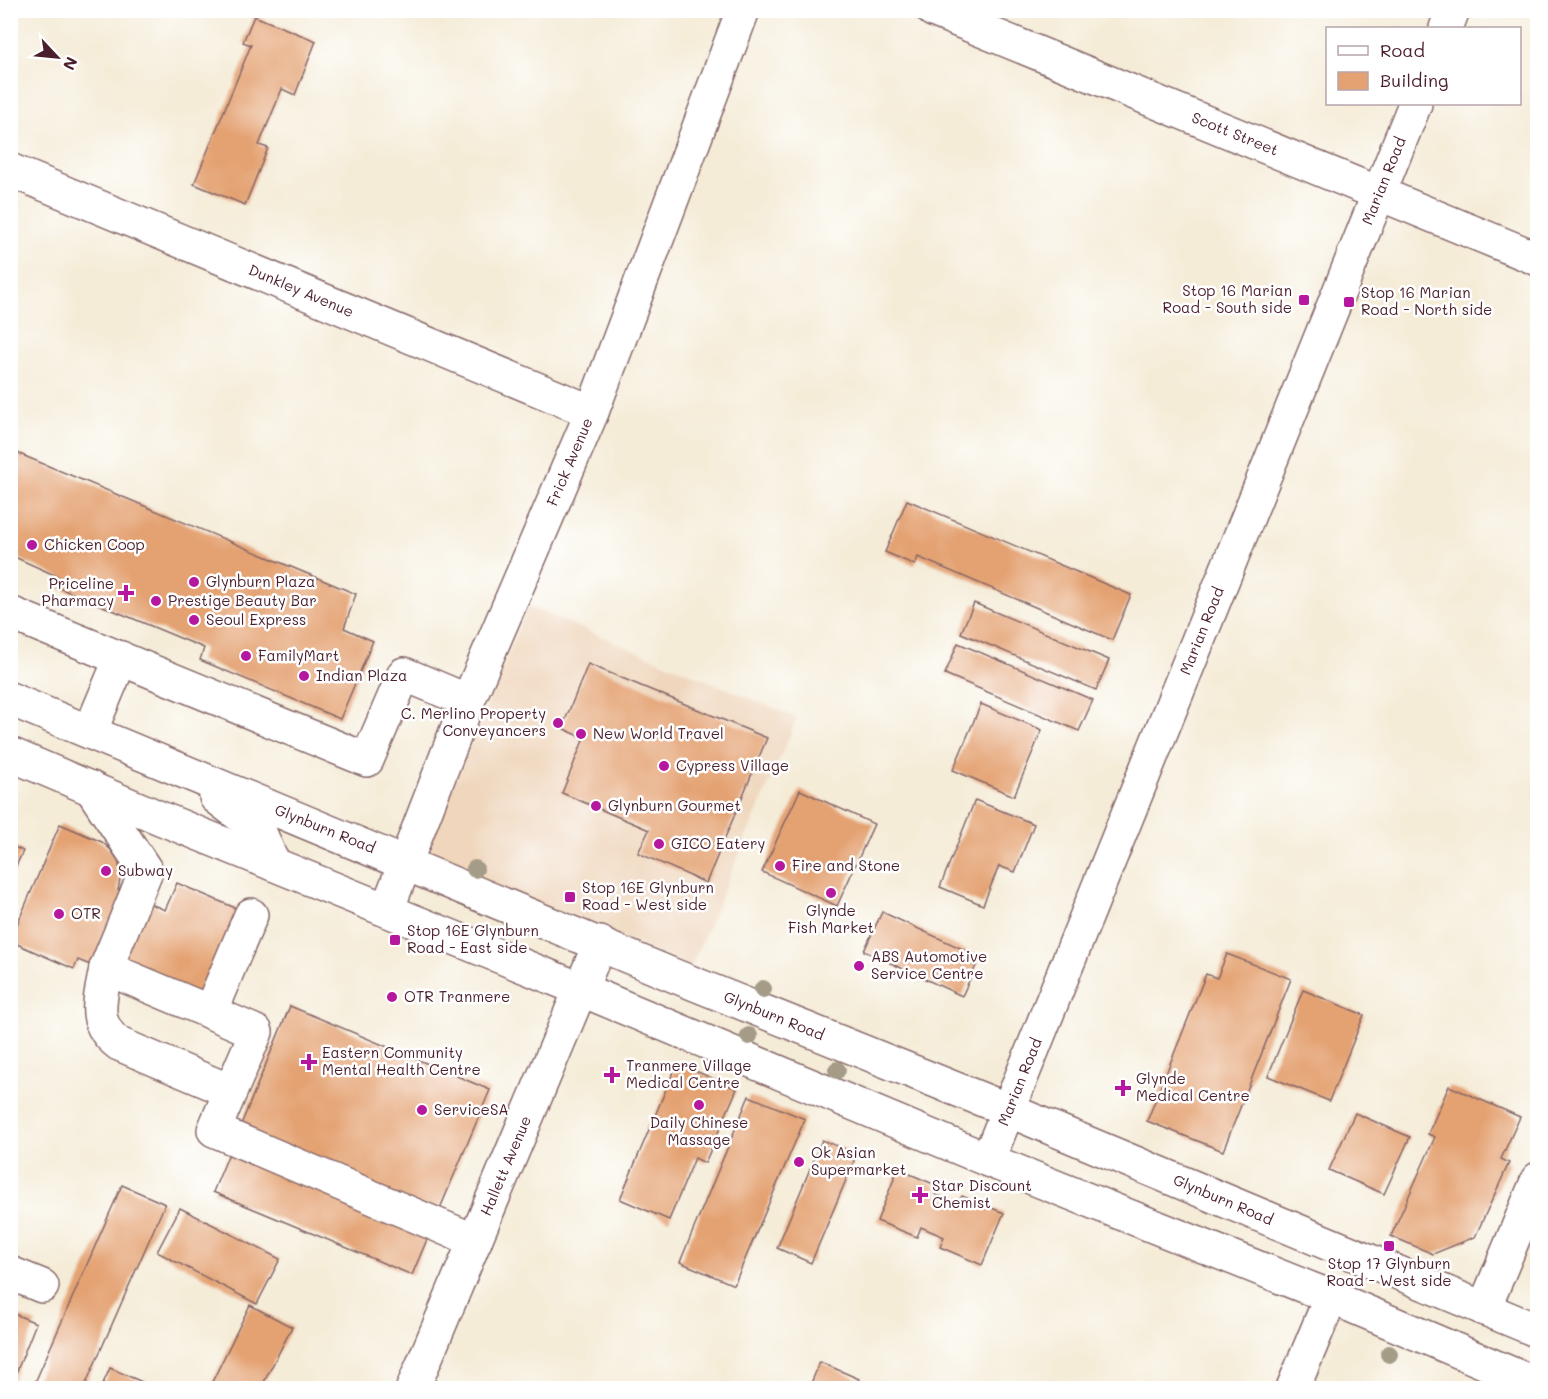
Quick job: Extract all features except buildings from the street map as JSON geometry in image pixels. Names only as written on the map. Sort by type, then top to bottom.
[{"type":"street","name":"Frick Avenue","points":[[387,910],[468,701],[592,412],[743,10]]},
{"type":"street","name":"Scott Street","points":[[933,10],[1538,259]]},
{"type":"street","points":[[1446,27],[1453,10]]},
{"type":"street","name":"Marian Road","points":[[988,1160],[1415,105]]},
{"type":"street","name":"Dunkley Avenue","points":[[10,170],[592,412]]},
{"type":"street","points":[[10,613],[367,760],[404,674],[468,701]]},
{"type":"street","points":[[90,732],[122,658]]},
{"type":"street","name":"Glynburn Road","points":[[10,699],[1538,1331]]},
{"type":"street","points":[[10,754],[988,1160],[1331,1297],[1538,1385]]},
{"type":"street","points":[[181,771],[259,830],[273,864]]},
{"type":"street","points":[[91,788],[147,871],[106,968],[99,1015],[105,1034],[119,1044],[231,1091]]},
{"type":"street","points":[[210,1012],[251,915]]},
{"type":"street","name":"Hallett Avenue","points":[[413,1389],[600,943]]},
{"type":"street","points":[[106,968],[256,1032],[214,1130],[475,1241]]},
{"type":"street","points":[[1484,1309],[1538,1179]]},
{"type":"street","points":[[10,1273],[42,1286]]},
{"type":"street","points":[[1293,1389],[1331,1297]]},
{"type":"shaded area","points":[[528,606],[797,718],[691,967],[423,858]]},
{"type":"place","name":"Stop 16 Marian Road - South side","points":[[1304,300]]},
{"type":"place","name":"Stop 16 Marian Road - North side","points":[[1349,302]]},
{"type":"place","name":"Chicken Coop","points":[[32,545]]},
{"type":"place","name":"Glynburn Plaza","points":[[194,582]]},
{"type":"place","name":"Priceline Pharmacy","points":[[126,593]]},
{"type":"place","name":"Prestige Beauty Bar","points":[[156,601]]},
{"type":"place","name":"Seoul Express","points":[[194,620]]},
{"type":"place","name":"FamilyMart","points":[[246,656]]},
{"type":"place","name":"Indian Plaza","points":[[304,676]]},
{"type":"place","name":"C. Merlino Property Conveyancers","points":[[558,723]]},
{"type":"place","name":"New World Travel","points":[[581,734]]},
{"type":"place","name":"Cypress Village","points":[[664,766]]},
{"type":"place","name":"Glynburn Gourmet","points":[[596,806]]},
{"type":"place","name":"GICO Eatery","points":[[659,844]]},
{"type":"place","name":"Fire and Stone","points":[[780,866]]},
{"type":"place","name":"Subway","points":[[106,871]]},
{"type":"place","name":"Glynde Fish Market","points":[[831,893]]},
{"type":"place","name":"Stop 16E Glynburn Road - West side","points":[[570,897]]},
{"type":"place","name":"OTR","points":[[59,914]]},
{"type":"place","name":"Stop 16E Glynburn Road - East side","points":[[395,940]]},
{"type":"place","name":"ABS Automotive Service Centre","points":[[859,966]]},
{"type":"place","name":"OTR Tranmere","points":[[392,997]]},
{"type":"place","name":"Eastern Community Mental Health Centre","points":[[309,1062]]},
{"type":"place","name":"Tranmere Village Medical Centre","points":[[612,1075]]},
{"type":"place","name":"Glynde Medical Centre","points":[[1123,1088]]},
{"type":"place","name":"Daily Chinese Massage","points":[[699,1105]]},
{"type":"place","name":"ServiceSA","points":[[422,1110]]},
{"type":"place","name":"Ok Asian Supermarket","points":[[799,1162]]},
{"type":"place","name":"Star Discount Chemist","points":[[920,1195]]},
{"type":"place","name":"Stop 17 Glynburn Road - West side","points":[[1389,1246]]}]
